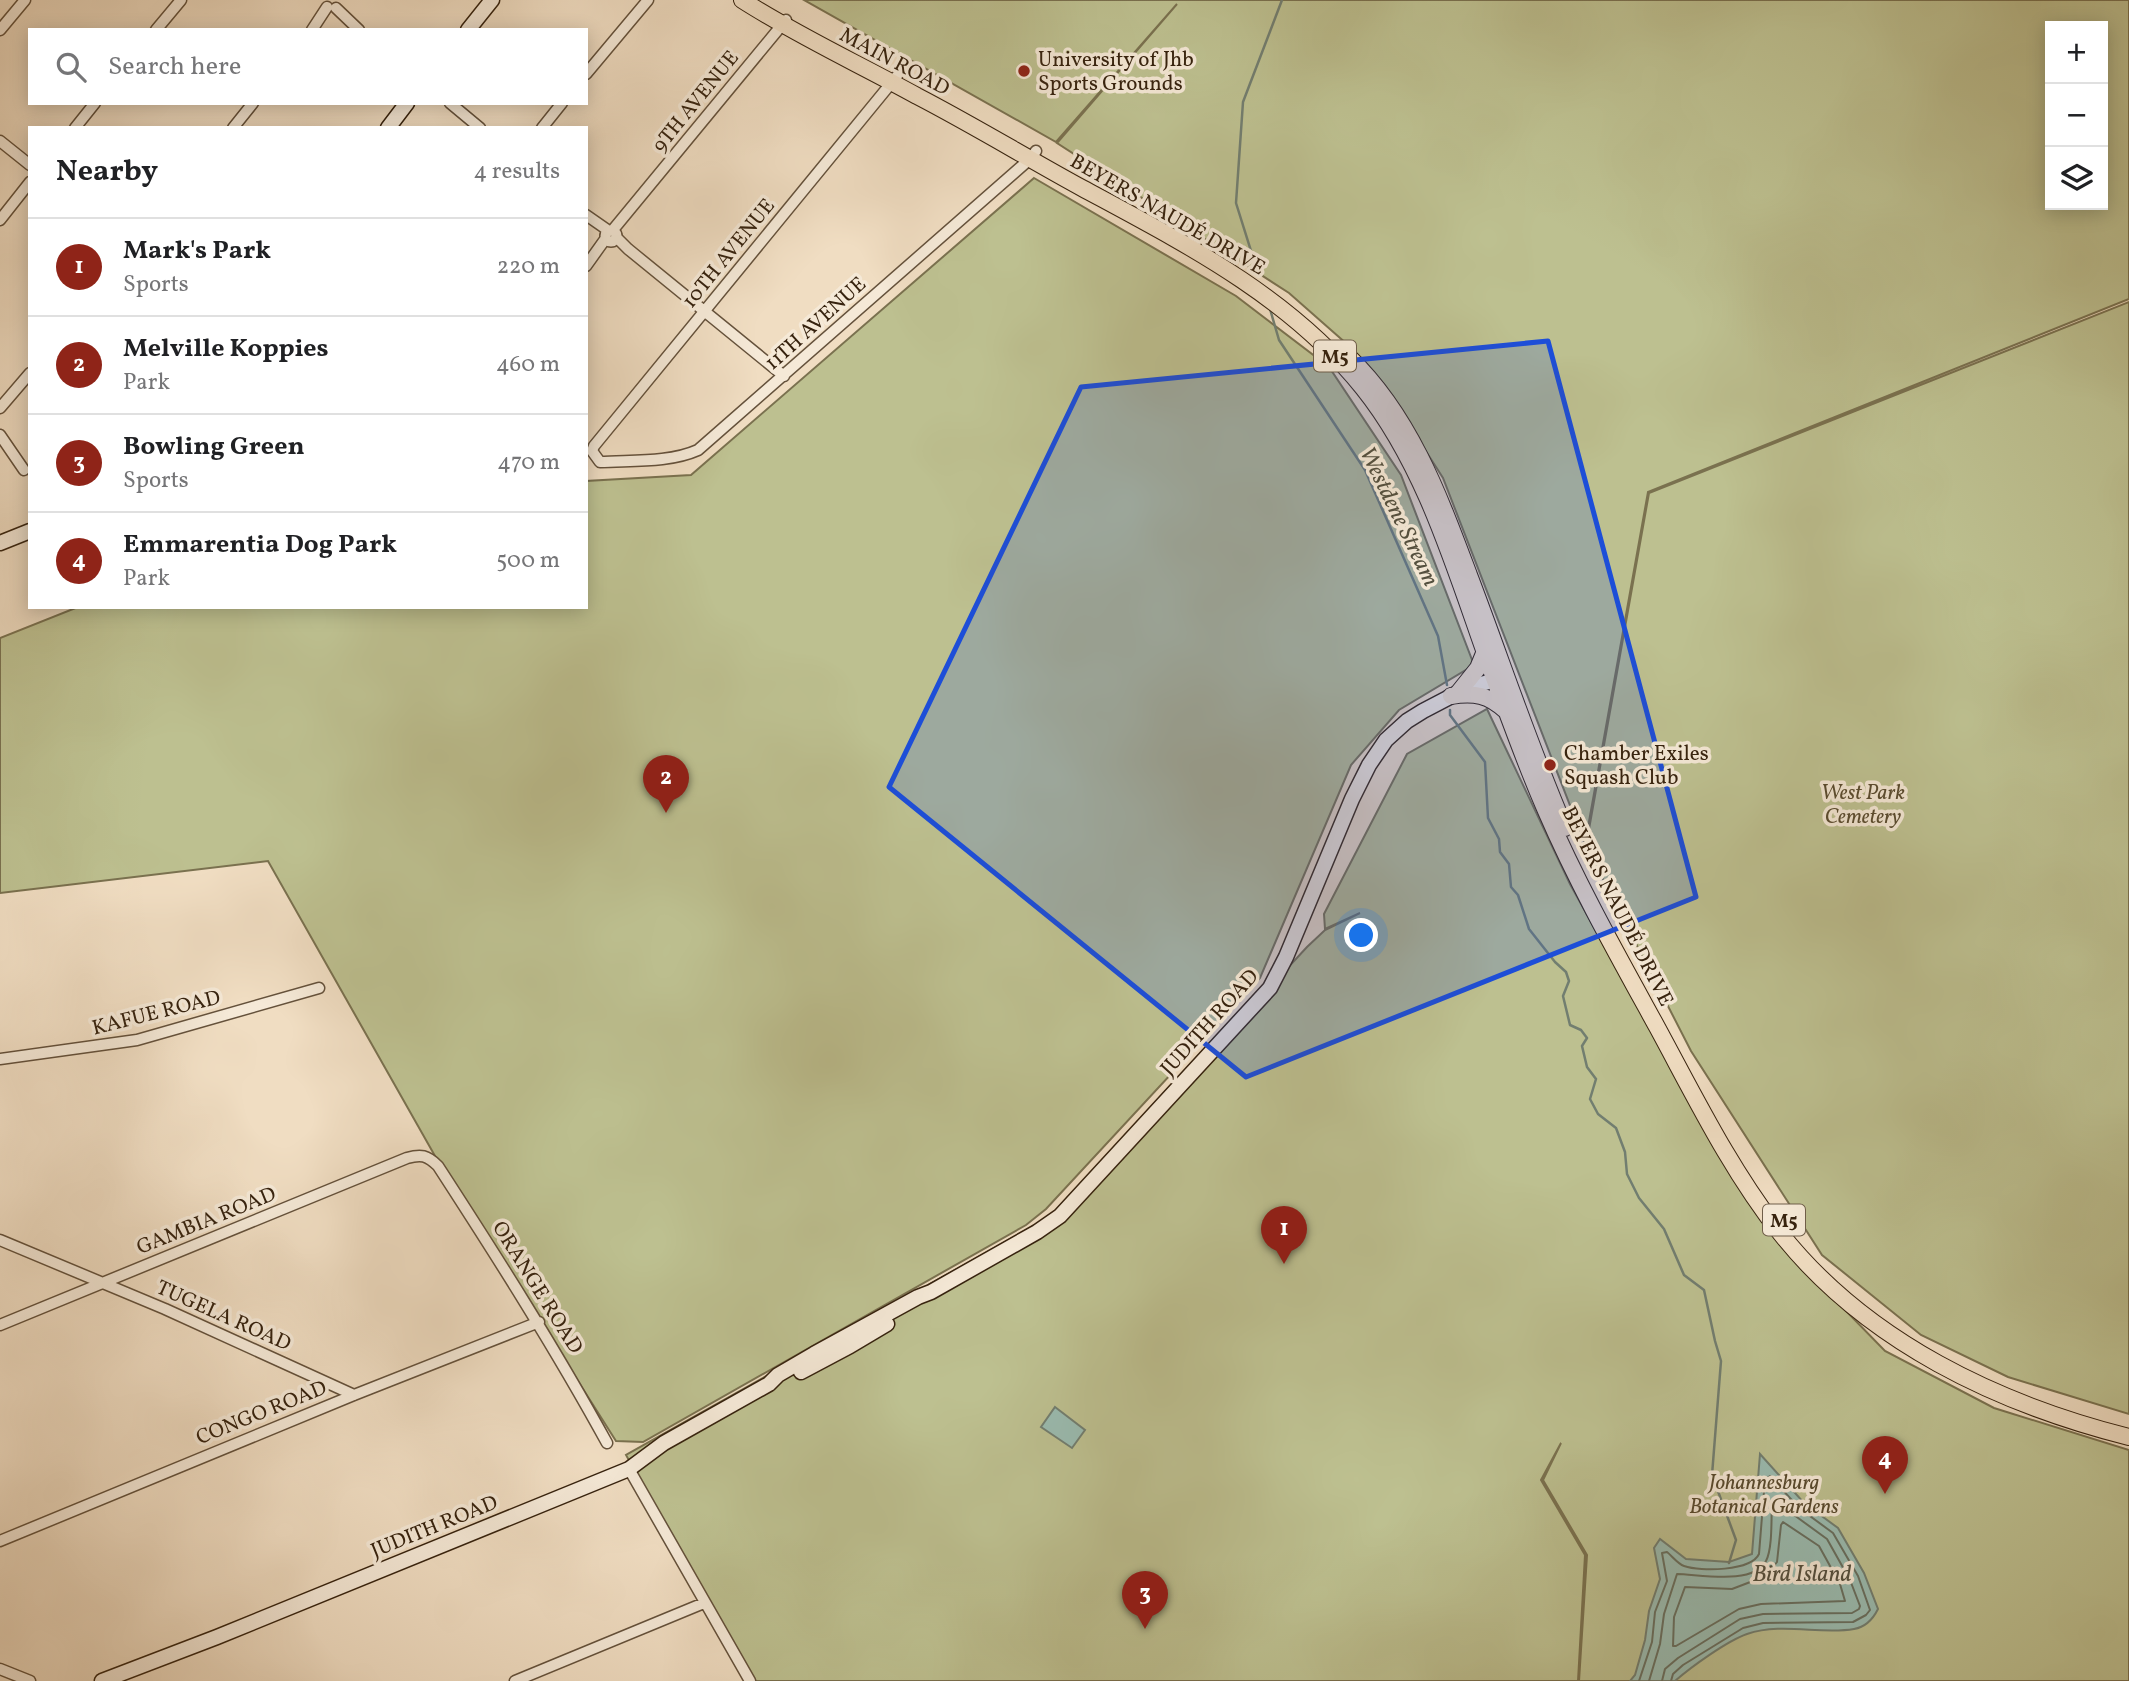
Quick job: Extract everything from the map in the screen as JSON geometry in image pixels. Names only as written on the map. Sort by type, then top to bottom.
[{"type":"main road","name":"MAIN ROAD","points":[[742,0],[1033,155]]},
{"type":"main road","name":"MAIN ROAD","points":[[757,0],[785,21]]},
{"type":"main road","name":"BEYERS NAUDÉ DRIVE","points":[[1033,155],[1226,268],[1280,306],[1344,366],[1383,415],[1428,499],[1485,651],[1501,678],[1507,712],[1546,811],[1627,972],[1747,1186],[1800,1256],[1837,1293],[1910,1348],[1931,1360],[2025,1405],[2129,1437]]},
{"type":"main road","name":"BEYERS NAUDÉ DRIVE","points":[[1033,155],[1179,230],[1251,275],[1304,316],[1366,374],[1396,415],[1433,484],[1501,678],[1600,900],[1751,1172],[1806,1248],[1855,1295],[1944,1357],[2047,1403],[2129,1427]]},
{"type":"main road","points":[[1455,694],[1478,668],[1485,651]]},
{"type":"main road","points":[[1455,694],[1486,697],[1507,712]]},
{"type":"street","points":[[0,30],[25,0]]},
{"type":"street","points":[[158,28],[181,0]]},
{"type":"street","points":[[470,28],[492,0]]},
{"type":"street","points":[[588,72],[648,0]]},
{"type":"street","points":[[314,27],[333,6],[357,28]]},
{"type":"street","name":"9TH AVENUE","points":[[588,264],[785,21]]},
{"type":"street","name":"10TH AVENUE","points":[[594,456],[594,446],[894,79]]},
{"type":"street","points":[[77,126],[93,105]]},
{"type":"street","points":[[235,126],[251,105]]},
{"type":"street","points":[[389,126],[405,105]]},
{"type":"street","points":[[452,105],[478,126]]},
{"type":"street","points":[[544,126],[560,105]]},
{"type":"street","points":[[0,141],[28,163]]},
{"type":"street","name":"11TH AVENUE","points":[[594,456],[600,462],[687,455],[698,450],[1033,155]]},
{"type":"street","points":[[0,220],[28,185]]},
{"type":"street","points":[[590,218],[784,376]]},
{"type":"street","points":[[0,408],[28,375]]},
{"type":"street","points":[[0,435],[24,470]]},
{"type":"street","points":[[0,543],[28,532]]},
{"type":"street","name":"JUDITH ROAD","points":[[102,1681],[267,1617],[629,1469],[664,1443],[769,1384],[796,1374],[864,1338],[920,1302],[930,1292],[1037,1232],[1060,1216],[1270,988],[1282,968],[1352,799],[1369,765],[1386,740],[1399,727],[1423,711],[1455,694],[1501,678]]},
{"type":"street","name":"KAFUE ROAD","points":[[0,1059],[137,1040],[319,988]]},
{"type":"street","name":"GAMBIA ROAD","points":[[0,1325],[407,1158],[427,1156]]},
{"type":"street","name":"ORANGE ROAD","points":[[427,1156],[438,1166],[539,1322],[607,1443]]},
{"type":"street","name":"TUGELA ROAD","points":[[0,1240],[354,1395]]},
{"type":"street","name":"CONGO ROAD","points":[[0,1541],[539,1322]]},
{"type":"street","points":[[629,1469],[750,1681]]},
{"type":"street","points":[[515,1681],[704,1603]]},
{"type":"street","points":[[0,1669],[30,1681]]},
{"type":"highlighted area","points":[[1548,341],[1696,897],[1246,1077],[889,787],[1081,387]]},
{"type":"green space","points":[[804,0],[2129,0],[2129,299],[1648,492],[1585,844],[1443,478],[1383,384],[1348,345],[1289,293],[1057,143],[1177,4],[1056,142]]},
{"type":"green space","points":[[1034,178],[1236,296],[1329,367],[1401,475],[1474,665],[1399,710],[1351,765],[1260,978],[1046,1209],[1026,1225],[643,1442],[616,1441],[435,1156],[268,861],[0,893],[0,638],[73,609],[588,609],[588,481],[691,475]]},
{"type":"green space","name":"West Park Cemetery","points":[[2129,302],[2129,1414],[2008,1377],[1921,1335],[1822,1255],[1691,1051],[1586,846],[1649,493]]},
{"type":"green space","name":"Johannesburg Botanical Gardens","points":[[1487,709],[1570,884],[1728,1170],[1810,1274],[1885,1351],[1994,1408],[2129,1450],[2129,1681],[1579,1681],[1587,1555],[1543,1480],[1561,1443],[1541,1480],[1585,1555],[1578,1681],[751,1681],[626,1455],[1067,1207],[1307,947],[1325,930],[1360,913],[1325,929],[1324,914],[1407,754]]},
{"type":"water","points":[[1055,1407],[1085,1430],[1072,1448],[1041,1427]]},
{"type":"water","name":"Bird Island","points":[[1760,1454],[1804,1503],[1838,1528],[1864,1573],[1878,1609],[1876,1613],[1866,1624],[1854,1629],[1774,1629],[1747,1634],[1710,1655],[1675,1681],[1630,1681],[1635,1675],[1645,1640],[1649,1611],[1660,1579],[1654,1548],[1660,1539],[1686,1559],[1729,1562],[1752,1554]]},
{"type":"waterway","name":"Westdene Stream","points":[[1257,270],[1236,203],[1243,102],[1282,0]]},
{"type":"waterway","name":"Westdene Stream","points":[[1270,309],[1279,340],[1365,470],[1438,636],[1447,685]]},
{"type":"waterway","name":"Westdene Stream","points":[[1450,710],[1450,715],[1485,762],[1488,818],[1499,839],[1500,852],[1509,864],[1511,887],[1518,895],[1529,929],[1566,972],[1569,981],[1563,996],[1570,1025],[1581,1030],[1587,1038],[1582,1046],[1587,1067],[1596,1079],[1590,1099],[1598,1114],[1616,1128],[1625,1152],[1627,1174],[1639,1198],[1664,1229],[1684,1275],[1704,1290],[1721,1361],[1712,1475],[1736,1540],[1729,1563]]},
{"type":"place","name":"University of Jhb Sports Grounds","points":[[1024,71]]},
{"type":"place","name":"Chamber Exiles Squash Club","points":[[1550,765]]},
{"type":"place","name":"Melville Koppies","points":[[666,813]]},
{"type":"place","name":"Mark's Park","points":[[1284,1264]]},
{"type":"place","name":"Emmarentia Dog Park","points":[[1885,1494]]},
{"type":"place","name":"Bowling Green","points":[[1145,1629]]}]
